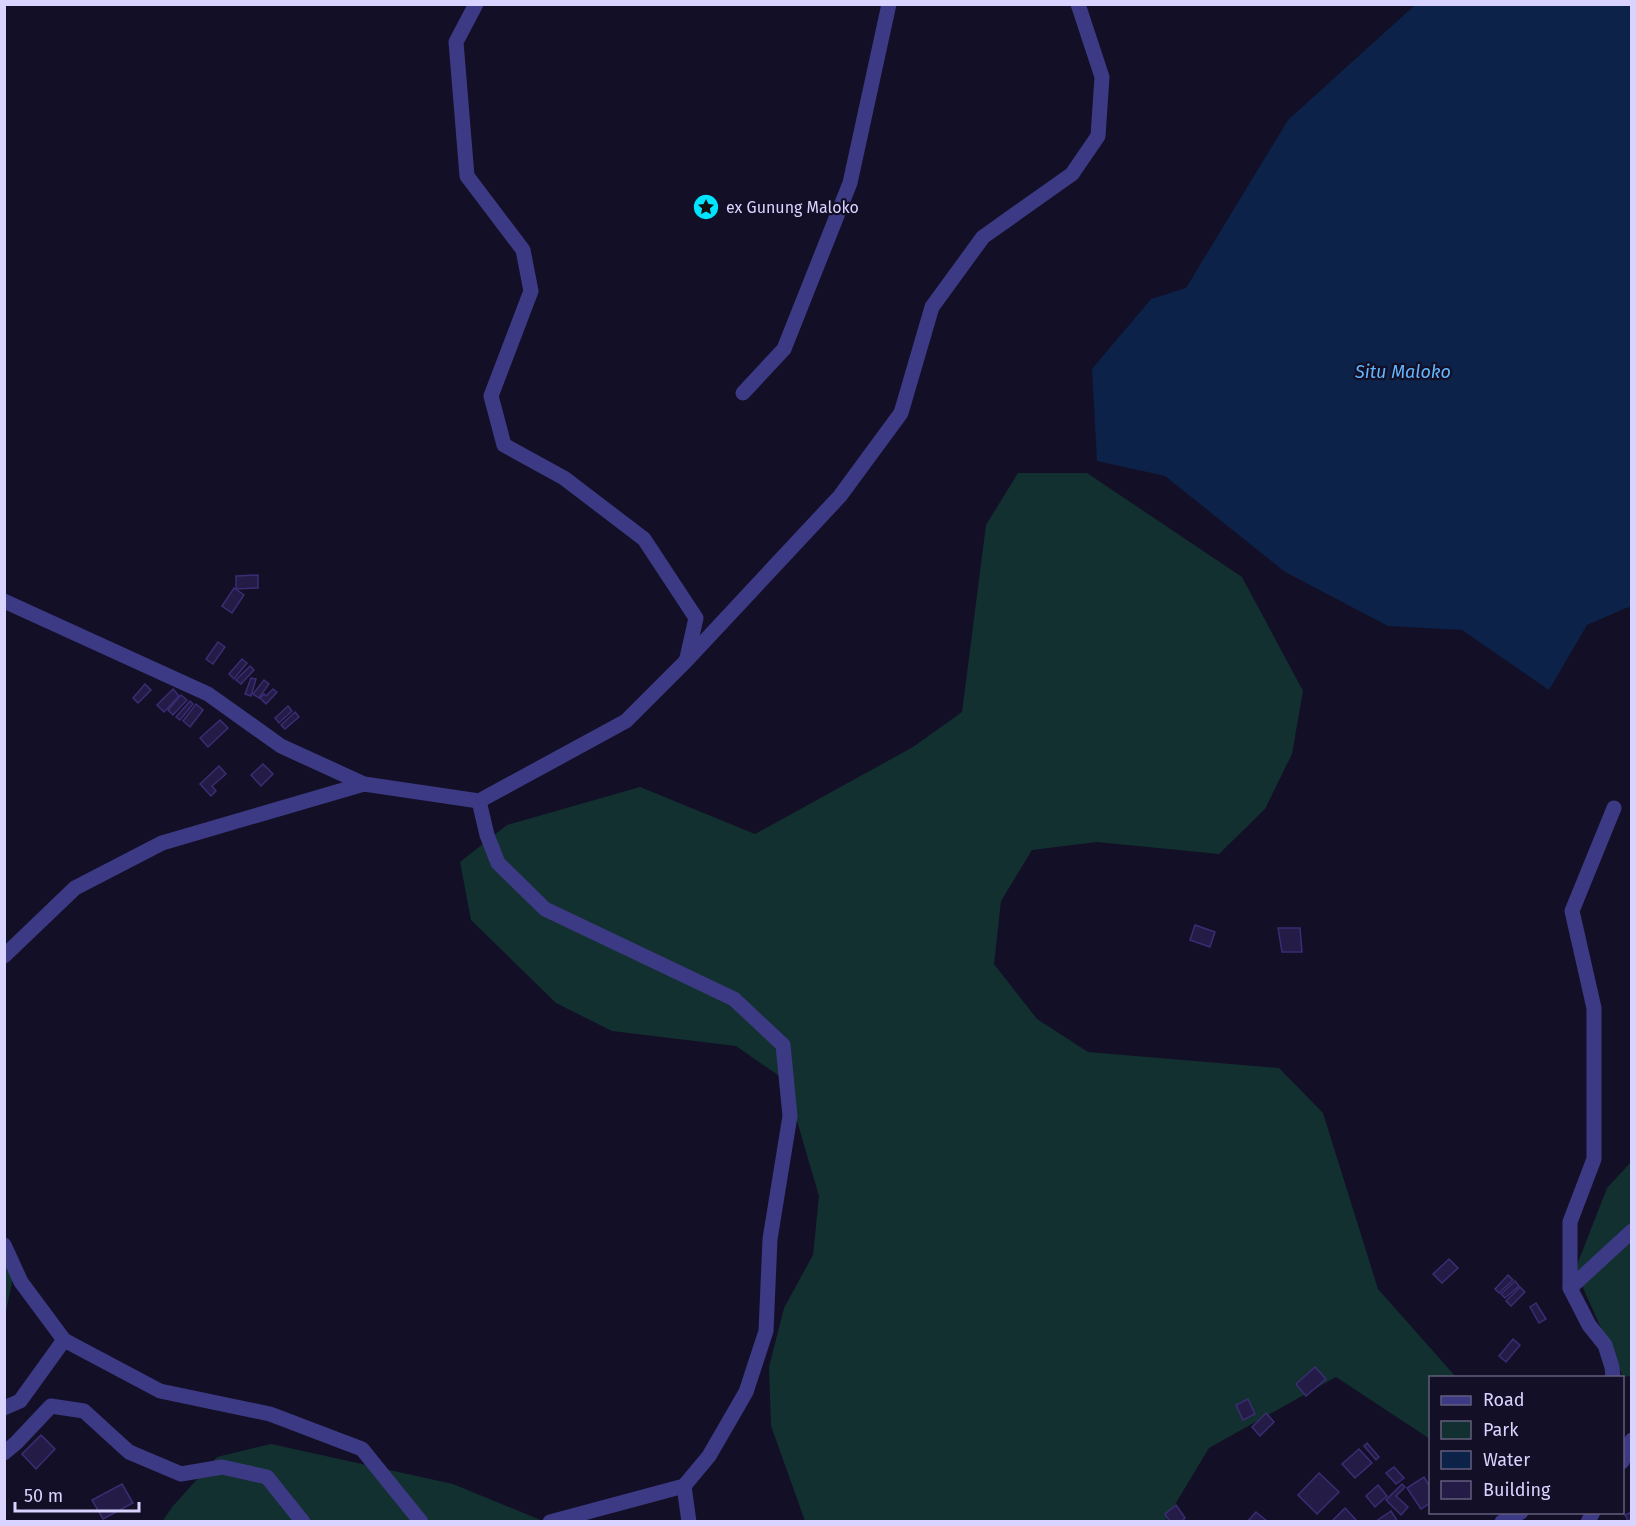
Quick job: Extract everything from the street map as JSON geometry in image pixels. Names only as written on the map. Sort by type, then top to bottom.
[{"type":"street","points":[[476,4],[456,42],[467,176],[523,250],[531,291],[491,396],[504,445],[564,478],[644,540],[696,618],[686,661]]},
{"type":"street","points":[[743,393],[784,349],[850,183],[889,4]]},
{"type":"street","points":[[4,602],[208,694],[281,746],[364,784],[479,801],[626,721],[686,661],[840,496],[902,413],[932,307],[983,237],[1072,174],[1098,136],[1102,77],[1078,4]]},
{"type":"street","points":[[4,956],[75,888],[162,843],[364,784]]},
{"type":"street","points":[[479,801],[487,835],[498,863],[545,909],[734,999],[783,1045],[790,1116],[770,1239],[766,1331],[746,1392],[709,1456],[684,1486],[550,1521]]},
{"type":"street","points":[[1613,1376],[1605,1345],[1589,1325],[1570,1288],[1570,1222],[1594,1159],[1594,1008],[1572,911],[1614,808]]},
{"type":"street","points":[[1570,1288],[1632,1231]]},
{"type":"street","points":[[4,1245],[21,1282],[64,1340],[160,1391],[270,1414],[362,1449],[421,1521]]},
{"type":"street","points":[[4,1408],[20,1401],[64,1340]]},
{"type":"street","points":[[4,1453],[51,1406],[84,1411],[129,1452],[181,1474],[222,1467],[267,1477],[303,1521]]},
{"type":"street","points":[[1624,1460],[1632,1440]]},
{"type":"street","points":[[684,1486],[689,1521]]},
{"type":"street","points":[[1502,1521],[1517,1514]]},
{"type":"green space","points":[[1018,473],[1087,473],[1242,577],[1303,691],[1292,754],[1265,809],[1219,854],[1097,842],[1032,850],[1001,901],[994,964],[1037,1019],[1088,1052],[1279,1068],[1323,1113],[1378,1289],[1455,1376],[1429,1376],[1429,1438],[1336,1377],[1209,1448],[1165,1521],[805,1521],[771,1426],[769,1367],[784,1308],[813,1255],[819,1196],[785,1080],[736,1046],[612,1031],[556,1003],[471,920],[460,862],[507,825],[640,787],[755,834],[913,747],[962,712],[986,525]]},
{"type":"green space","points":[[1631,1162],[1631,1376],[1624,1377],[1575,1270],[1607,1188]]},
{"type":"green space","points":[[5,1249],[15,1268],[5,1316]]},
{"type":"green space","points":[[271,1444],[453,1484],[543,1521],[162,1522],[173,1506],[217,1457]]},
{"type":"water","name":"Situ Maloko","points":[[1415,5],[1631,5],[1631,606],[1587,625],[1549,690],[1462,630],[1388,626],[1285,572],[1165,476],[1097,461],[1092,369],[1151,299],[1186,288],[1288,120]]},
{"type":"building","points":[[258,575],[258,588],[236,589],[236,576]]},
{"type":"building","points":[[234,588],[244,595],[232,613],[222,606]]},
{"type":"building","points":[[218,642],[225,647],[213,664],[206,659]]},
{"type":"building","points":[[242,659],[247,663],[234,679],[229,674]]},
{"type":"building","points":[[250,666],[254,670],[241,684],[236,680]]},
{"type":"building","points":[[251,678],[256,679],[251,696],[245,694]]},
{"type":"building","points":[[264,680],[269,684],[259,698],[253,694]]},
{"type":"building","points":[[145,684],[151,690],[138,703],[133,698]]},
{"type":"building","points":[[173,689],[179,696],[164,712],[157,705]]},
{"type":"building","points":[[273,689],[277,692],[266,704],[260,698]]},
{"type":"building","points":[[181,695],[187,700],[173,715],[168,710]]},
{"type":"building","points":[[190,701],[193,704],[180,720],[176,717]]},
{"type":"building","points":[[196,704],[203,710],[190,727],[183,721]]},
{"type":"building","points":[[288,706],[292,711],[279,723],[275,718]]},
{"type":"building","points":[[295,712],[299,717],[285,729],[281,725]]},
{"type":"building","points":[[220,720],[228,728],[208,747],[200,738]]},
{"type":"building","points":[[263,764],[273,774],[261,786],[251,775]]},
{"type":"building","points":[[219,766],[226,774],[212,786],[216,791],[211,796],[200,784]]},
{"type":"building","points":[[1195,925],[1215,932],[1210,947],[1190,940]]},
{"type":"building","points":[[1278,928],[1300,928],[1302,952],[1282,952]]},
{"type":"building","points":[[1449,1259],[1458,1268],[1442,1283],[1433,1274]]},
{"type":"building","points":[[1508,1275],[1513,1280],[1499,1293],[1495,1289]]},
{"type":"building","points":[[1515,1281],[1519,1286],[1505,1298],[1501,1294]]},
{"type":"building","points":[[1520,1287],[1525,1292],[1511,1306],[1506,1301]]},
{"type":"building","points":[[1536,1303],[1546,1319],[1539,1323],[1530,1307]]},
{"type":"building","points":[[1513,1339],[1520,1345],[1506,1362],[1499,1356]]},
{"type":"building","points":[[1315,1367],[1326,1379],[1306,1396],[1296,1384]]},
{"type":"building","points":[[1248,1399],[1255,1414],[1243,1420],[1236,1405]]},
{"type":"building","points":[[1266,1413],[1274,1422],[1260,1436],[1252,1427]]},
{"type":"building","points":[[41,1435],[55,1449],[36,1469],[22,1454]]},
{"type":"building","points":[[1367,1443],[1379,1457],[1376,1460],[1364,1446]]},
{"type":"building","points":[[1359,1449],[1372,1463],[1355,1478],[1342,1464]]},
{"type":"building","points":[[1394,1467],[1404,1478],[1396,1484],[1386,1473]]},
{"type":"building","points":[[1319,1473],[1339,1492],[1317,1514],[1298,1495]]},
{"type":"building","points":[[1424,1477],[1429,1485],[1429,1504],[1421,1509],[1407,1488]]},
{"type":"building","points":[[122,1484],[133,1503],[103,1519],[92,1500]]},
{"type":"building","points":[[1402,1484],[1405,1487],[1396,1496],[1408,1507],[1401,1515],[1386,1500]]},
{"type":"building","points":[[1378,1485],[1387,1496],[1375,1507],[1366,1496]]},
{"type":"building","points":[[1176,1505],[1185,1518],[1181,1522],[1170,1522],[1165,1514]]},
{"type":"building","points":[[1345,1508],[1358,1522],[1331,1522]]},
{"type":"building","points":[[1391,1511],[1398,1522],[1375,1522]]},
{"type":"building","points":[[1256,1512],[1267,1521],[1267,1522],[1247,1522]]},
{"type":"building","points":[[1632,1512],[1632,1519],[1628,1521],[1625,1515]]},
{"type":"place","name":"ex Gunung Maloko","points":[[706,207]]}]
